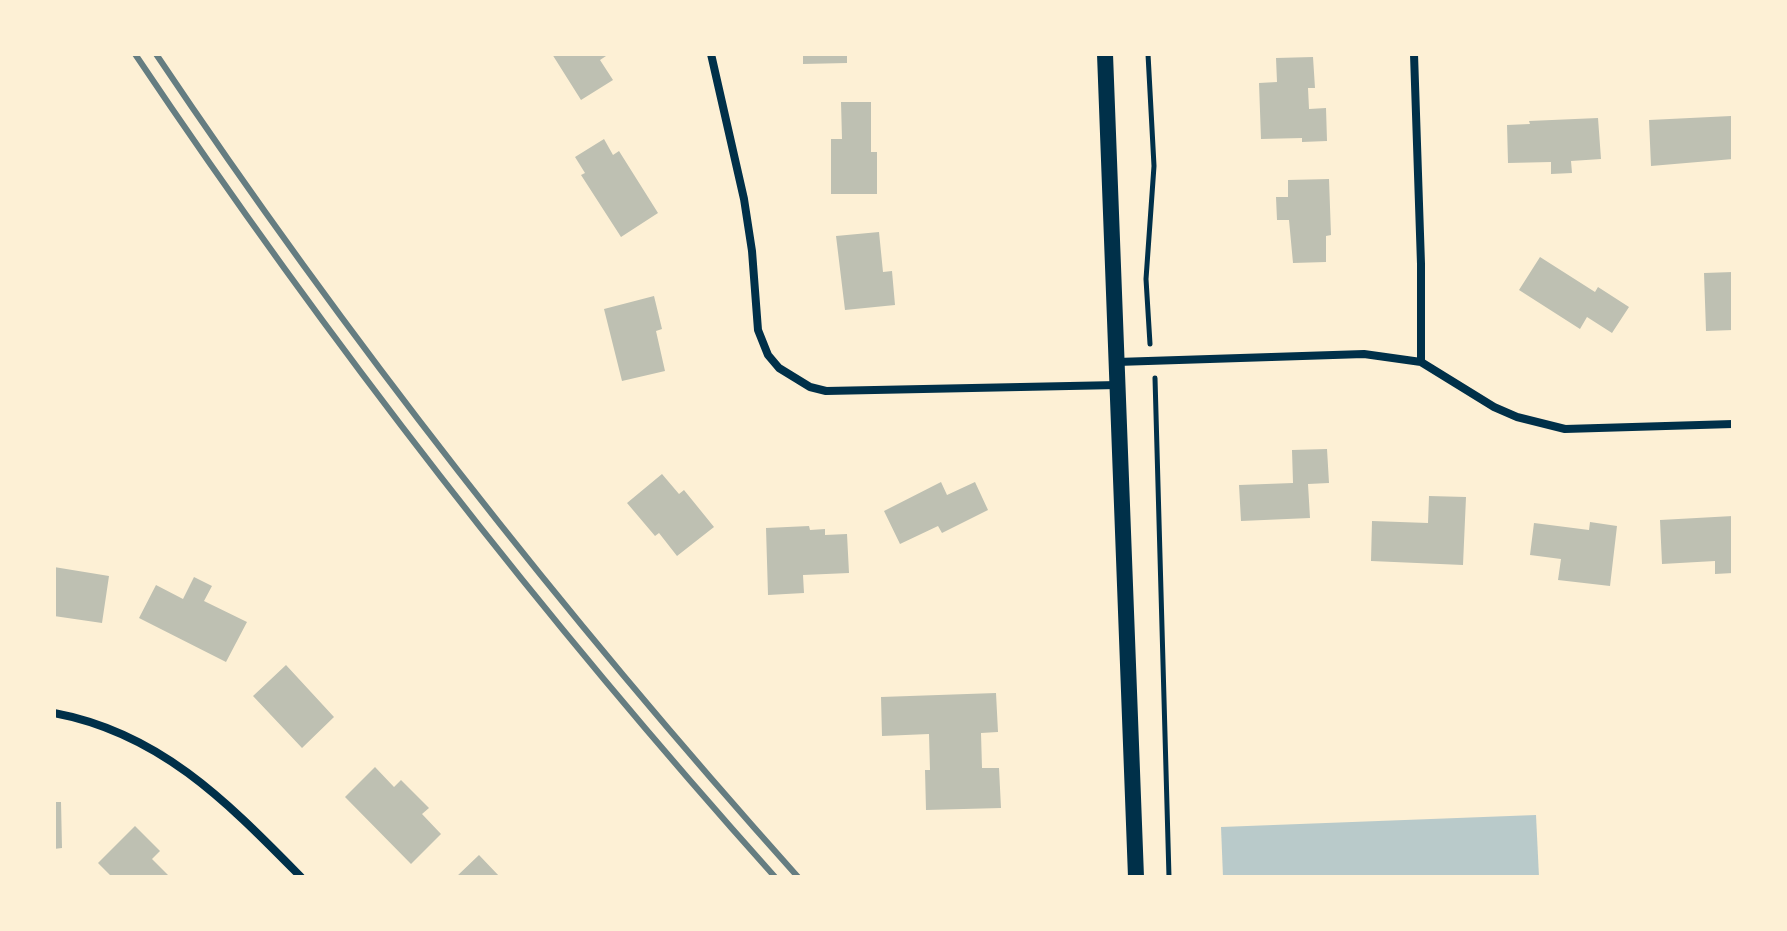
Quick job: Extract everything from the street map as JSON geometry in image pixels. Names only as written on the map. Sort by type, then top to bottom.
[{"type":"main road","points":[[1105,54],[1136,877]]},
{"type":"street","points":[[711,54],[744,199],[752,251],[758,330],[768,355],[779,368],[810,387],[826,391],[1118,385]]},
{"type":"street","points":[[1414,54],[1421,362]]},
{"type":"street","points":[[1117,362],[1364,354],[1393,356],[1421,362],[1494,407],[1517,417],[1565,429],[1733,424]]},
{"type":"street","points":[[54,713],[108,728],[164,755],[215,793],[301,877]]},
{"type":"path","points":[[1148,54],[1154,166],[1146,279],[1150,343]]},
{"type":"path","points":[[1155,376],[1169,877]]},
{"type":"shaded area","points":[[1536,815],[1539,877],[1223,877],[1221,827]]},
{"type":"building","points":[[552,54],[609,54],[600,60],[613,80],[581,100]]},
{"type":"building","points":[[803,54],[847,54],[847,63],[803,64]]},
{"type":"building","points":[[1313,57],[1315,88],[1308,88],[1309,109],[1326,108],[1327,141],[1261,139],[1259,83],[1277,82],[1276,58]]},
{"type":"building","points":[[841,102],[871,102],[871,152],[877,152],[877,194],[831,194],[831,139],[842,139]]},
{"type":"building","points":[[1731,116],[1733,159],[1651,166],[1649,120]]},
{"type":"building","points":[[1598,118],[1601,159],[1571,161],[1572,173],[1551,174],[1551,162],[1508,163],[1507,125]]},
{"type":"building","points":[[604,139],[613,155],[619,151],[658,213],[621,237],[581,175],[585,173],[575,157]]},
{"type":"building","points":[[1329,179],[1331,235],[1326,236],[1326,262],[1293,263],[1289,220],[1277,220],[1276,197],[1288,197],[1288,180]]},
{"type":"building","points":[[879,232],[883,272],[892,271],[895,305],[845,310],[836,236]]},
{"type":"building","points":[[1540,257],[1595,292],[1598,287],[1629,307],[1612,333],[1587,317],[1580,329],[1519,290]]},
{"type":"building","points":[[1733,272],[1733,330],[1706,331],[1704,273]]},
{"type":"building","points":[[654,296],[662,329],[656,331],[665,371],[622,381],[604,309]]},
{"type":"building","points":[[1327,449],[1329,483],[1308,484],[1310,518],[1241,521],[1239,485],[1293,483],[1292,450]]},
{"type":"building","points":[[662,474],[679,494],[684,490],[714,527],[677,556],[659,533],[655,536],[627,503]]},
{"type":"building","points":[[941,482],[947,495],[975,482],[988,510],[942,533],[938,526],[900,544],[884,511]]},
{"type":"building","points":[[1429,496],[1466,497],[1463,565],[1371,561],[1372,521],[1428,523]]},
{"type":"building","points":[[1733,516],[1733,573],[1715,574],[1715,561],[1662,564],[1660,520]]},
{"type":"building","points":[[1590,522],[1617,526],[1610,586],[1558,580],[1561,559],[1530,555],[1534,523],[1589,530]]},
{"type":"building","points":[[809,526],[810,530],[825,529],[825,535],[847,534],[849,573],[803,575],[804,593],[768,595],[766,528]]},
{"type":"building","points":[[54,567],[109,576],[102,623],[54,616]]},
{"type":"building","points":[[194,577],[212,586],[204,601],[247,622],[226,662],[139,618],[156,585],[183,599]]},
{"type":"building","points":[[286,665],[334,717],[302,748],[253,696]]},
{"type":"building","points":[[996,693],[998,732],[981,733],[982,768],[999,768],[1001,808],[926,810],[925,770],[930,770],[929,734],[882,736],[881,697]]},
{"type":"building","points":[[375,767],[394,787],[401,780],[429,808],[422,814],[441,834],[411,864],[345,797]]},
{"type":"building","points":[[54,802],[61,802],[62,848],[54,849]]},
{"type":"building","points":[[135,826],[160,851],[152,859],[170,877],[112,877],[98,863]]},
{"type":"building","points":[[479,855],[500,877],[456,877]]},
{"type":"railway","points":[[135,54],[284,268],[441,477],[604,680],[775,877]]},
{"type":"railway","points":[[156,54],[306,268],[463,477],[627,680],[798,877]]}]
